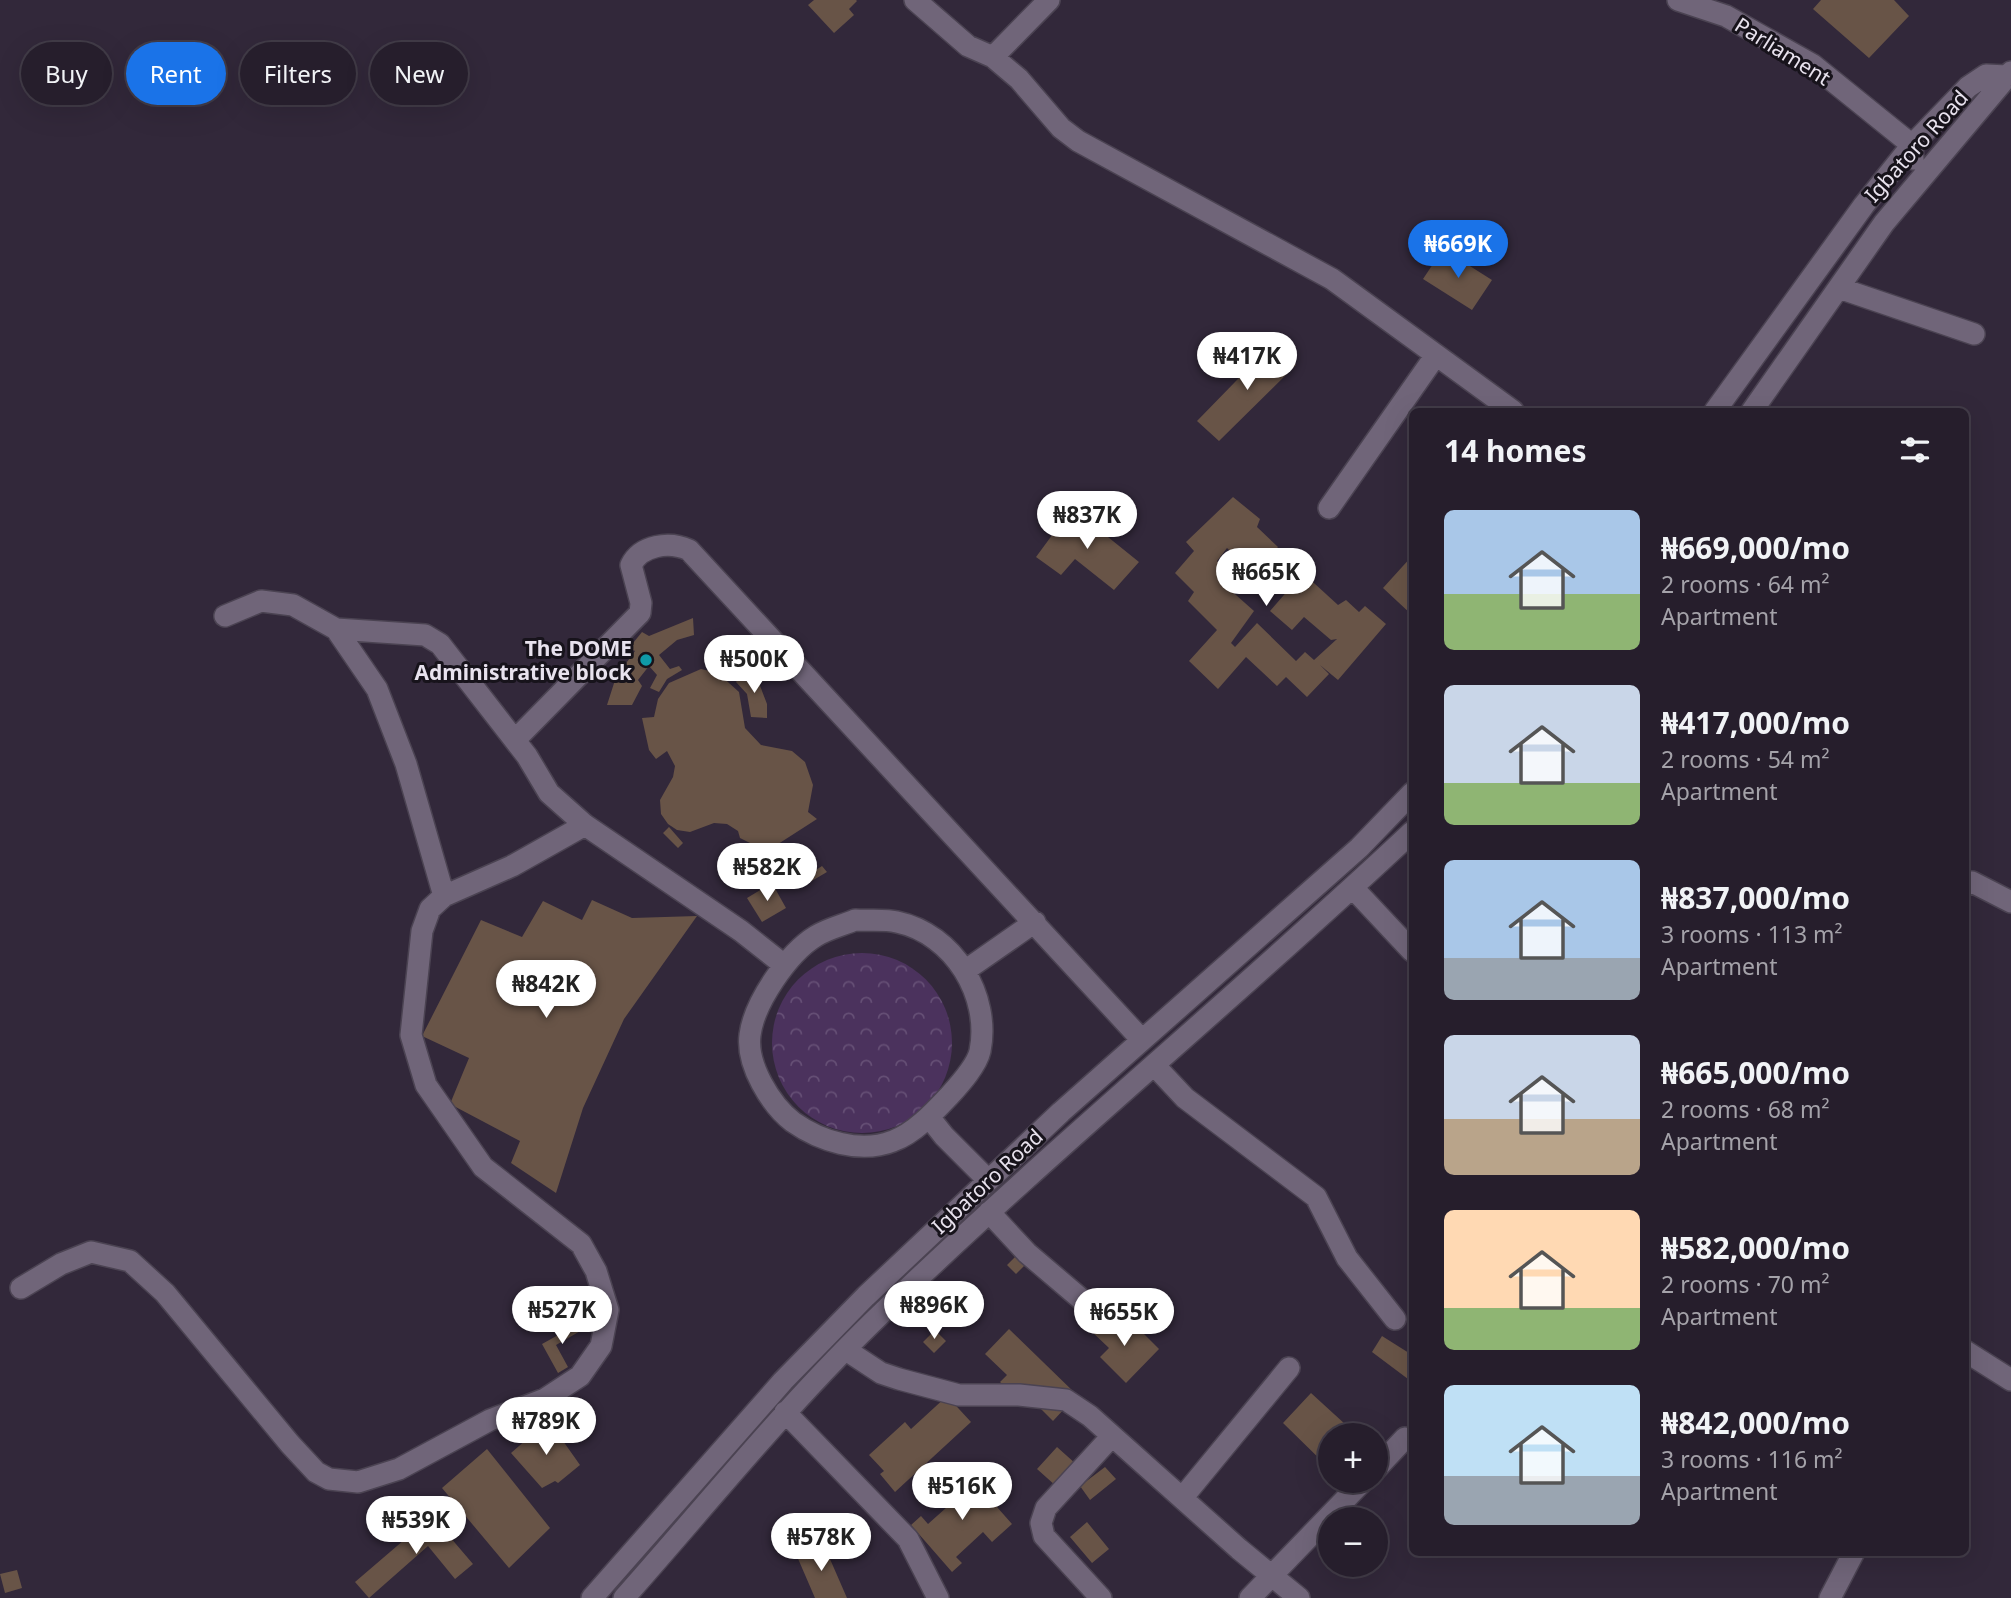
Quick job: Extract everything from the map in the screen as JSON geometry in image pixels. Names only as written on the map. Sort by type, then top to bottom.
[{"type":"street","points":[[915,0],[968,46],[993,57],[1019,79],[1061,128],[1078,141],[1332,279],[1509,408]]},
{"type":"street","points":[[993,57],[1049,0]]},
{"type":"street","name":"Parliament","points":[[1678,0],[1729,8],[1813,65],[1912,145]]},
{"type":"street","name":"Igbatoro Road","points":[[1717,408],[1864,205],[1912,145],[1968,87],[1986,75],[2010,76]]},
{"type":"street","name":"Igbatoro Road","points":[[1754,408],[1902,202],[2010,76]]},
{"type":"street","points":[[1902,202],[1911,178],[1912,145]]},
{"type":"street","points":[[1839,288],[1974,334]]},
{"type":"street","points":[[1329,508],[1436,355]]},
{"type":"street","points":[[515,740],[640,612],[641,603],[631,565],[636,554],[645,549],[680,546],[689,550],[1142,1040]]},
{"type":"street","points":[[225,616],[261,601],[293,605],[336,629],[425,635],[440,644],[515,740],[549,793],[585,825],[741,931],[784,965]]},
{"type":"street","points":[[336,629],[377,690],[406,764],[444,895]]},
{"type":"street","name":"Igbatoro Road","points":[[592,1598],[783,1381],[866,1296],[987,1179],[1359,848],[1409,796]]},
{"type":"street","points":[[21,1288],[61,1264],[91,1252],[130,1261],[165,1293],[290,1444],[316,1472],[329,1479],[358,1482],[399,1469],[490,1420],[545,1399],[580,1376],[601,1346],[608,1310],[596,1271],[581,1244],[483,1167],[426,1085],[411,1035],[422,931],[430,909],[444,895],[512,866],[585,825]]},
{"type":"street","name":"Igbatoro Road","points":[[629,1596],[785,1412],[881,1313],[989,1212],[1155,1066],[1409,835]]},
{"type":"street","points":[[1969,883],[1972,882],[2011,902]]},
{"type":"street","points":[[1353,888],[1409,948]]},
{"type":"street","points":[[855,920],[898,922],[936,939],[965,970],[981,1010],[980,1054],[957,1087],[929,1117],[893,1141],[852,1146],[813,1136],[779,1112],[757,1077],[749,1036],[767,991],[784,965],[816,936],[855,920]]},
{"type":"street","points":[[965,970],[1035,922]]},
{"type":"street","points":[[1155,1066],[1185,1098],[1316,1197],[1347,1258],[1395,1319]]},
{"type":"street","points":[[929,1117],[987,1179]]},
{"type":"street","points":[[989,1212],[1027,1253],[1087,1304]]},
{"type":"street","points":[[866,1296],[881,1313]]},
{"type":"street","points":[[846,1350],[881,1373],[959,1395],[1019,1395],[1066,1401],[1112,1436],[1299,1598]]},
{"type":"street","points":[[1969,1354],[2011,1380]]},
{"type":"street","points":[[1183,1497],[1289,1368]]},
{"type":"street","points":[[785,1412],[908,1539],[938,1598]]},
{"type":"street","points":[[1101,1598],[1044,1536],[1041,1523],[1046,1508],[1112,1436]]},
{"type":"street","points":[[1388,1456],[1405,1438]]},
{"type":"street","points":[[1250,1598],[1351,1493]]},
{"type":"street","points":[[1830,1598],[1852,1556]]},
{"type":"street","points":[[614,1572],[629,1596]]},
{"type":"green space","points":[[862,953],[897,959],[926,979],[946,1008],[952,1043],[946,1078],[926,1107],[897,1127],[862,1133],[827,1127],[798,1107],[778,1078],[772,1043],[778,1008],[798,979],[827,959]]},
{"type":"building","points":[[814,0],[857,1],[849,9],[854,15],[834,33],[808,5]]},
{"type":"building","points":[[1821,0],[1894,0],[1909,16],[1869,58],[1813,9]]},
{"type":"building","points":[[1443,249],[1492,280],[1472,310],[1423,279]]},
{"type":"building","points":[[1274,342],[1296,365],[1219,441],[1197,421]]},
{"type":"building","points":[[1233,497],[1260,519],[1257,527],[1278,547],[1271,556],[1291,572],[1268,600],[1241,576],[1248,568],[1227,548],[1217,561],[1225,569],[1218,579],[1254,611],[1231,643],[1235,647],[1257,623],[1296,661],[1305,652],[1314,660],[1337,639],[1331,640],[1304,617],[1292,630],[1270,611],[1303,573],[1338,605],[1346,600],[1359,612],[1365,606],[1386,624],[1338,680],[1320,665],[1329,674],[1307,697],[1286,677],[1277,686],[1246,657],[1218,689],[1189,661],[1217,630],[1188,601],[1194,592],[1175,573],[1194,551],[1186,542]]},
{"type":"building","points":[[1072,508],[1139,562],[1114,590],[1075,559],[1061,575],[1036,557]]},
{"type":"building","points":[[1409,559],[1409,612],[1383,588]]},
{"type":"building","name":"The DOME Administrative block","points":[[693,618],[694,635],[677,640],[659,655],[670,669],[679,666],[682,670],[667,679],[659,692],[650,688],[657,675],[649,666],[638,680],[642,686],[632,705],[607,705],[616,677],[635,651],[629,648],[642,632],[649,636]]},
{"type":"building","points":[[746,668],[759,683],[767,704],[767,718],[751,717],[747,694],[736,682]]},
{"type":"building","points":[[701,669],[718,673],[739,692],[745,728],[761,745],[792,751],[805,762],[813,785],[808,812],[817,819],[775,846],[758,847],[740,838],[738,831],[727,824],[714,823],[690,832],[677,830],[668,824],[661,814],[660,800],[673,777],[675,766],[667,751],[656,759],[649,750],[642,718],[654,717],[658,699],[669,683]]},
{"type":"building","points":[[669,827],[683,843],[678,848],[663,833]]},
{"type":"building","points":[[822,866],[827,872],[810,882],[805,877]]},
{"type":"building","points":[[772,883],[786,908],[762,922],[747,898]]},
{"type":"building","points":[[592,900],[632,918],[697,916],[624,1019],[583,1108],[556,1193],[511,1163],[520,1141],[450,1104],[469,1058],[422,1036],[481,920],[522,937],[543,901],[582,920]]},
{"type":"building","points":[[1016,1256],[1025,1265],[1016,1274],[1007,1265]]},
{"type":"building","points":[[1105,1314],[1124,1332],[1133,1323],[1159,1349],[1126,1383],[1100,1357],[1109,1348],[1090,1330]]},
{"type":"building","points":[[587,1319],[589,1326],[556,1345],[568,1367],[558,1373],[542,1344]]},
{"type":"building","points":[[1009,1329],[1077,1395],[1053,1421],[1025,1393],[1019,1399],[1000,1382],[1007,1375],[985,1354]]},
{"type":"building","points":[[935,1330],[946,1341],[934,1353],[923,1342]]},
{"type":"building","points":[[1382,1336],[1409,1353],[1409,1380],[1372,1352]]},
{"type":"building","points":[[1311,1393],[1344,1423],[1318,1423],[1318,1457],[1283,1423]]},
{"type":"building","points":[[947,1396],[971,1422],[895,1492],[880,1474],[884,1471],[869,1455],[905,1422],[911,1429]]},
{"type":"building","points":[[543,1425],[556,1431],[580,1465],[558,1483],[555,1481],[542,1488],[511,1453]]},
{"type":"building","points":[[1057,1447],[1076,1464],[1056,1486],[1037,1469]]},
{"type":"building","points":[[487,1449],[550,1528],[509,1568],[442,1488]]},
{"type":"building","points":[[1105,1467],[1116,1479],[1090,1500],[1080,1486]]},
{"type":"building","points":[[966,1472],[1012,1524],[992,1542],[983,1532],[956,1557],[962,1563],[952,1572],[911,1525],[921,1516],[928,1524],[956,1499],[947,1488]]},
{"type":"building","points":[[432,1516],[473,1564],[455,1579],[428,1546],[369,1598],[355,1582]]},
{"type":"building","points":[[1087,1522],[1109,1549],[1092,1563],[1070,1537]]},
{"type":"building","points":[[823,1543],[847,1598],[815,1598],[796,1554]]},
{"type":"building","points":[[17,1570],[22,1588],[5,1593],[0,1574]]},
{"type":"place","name":"The DOME Administrative block","points":[[646,660]]}]
